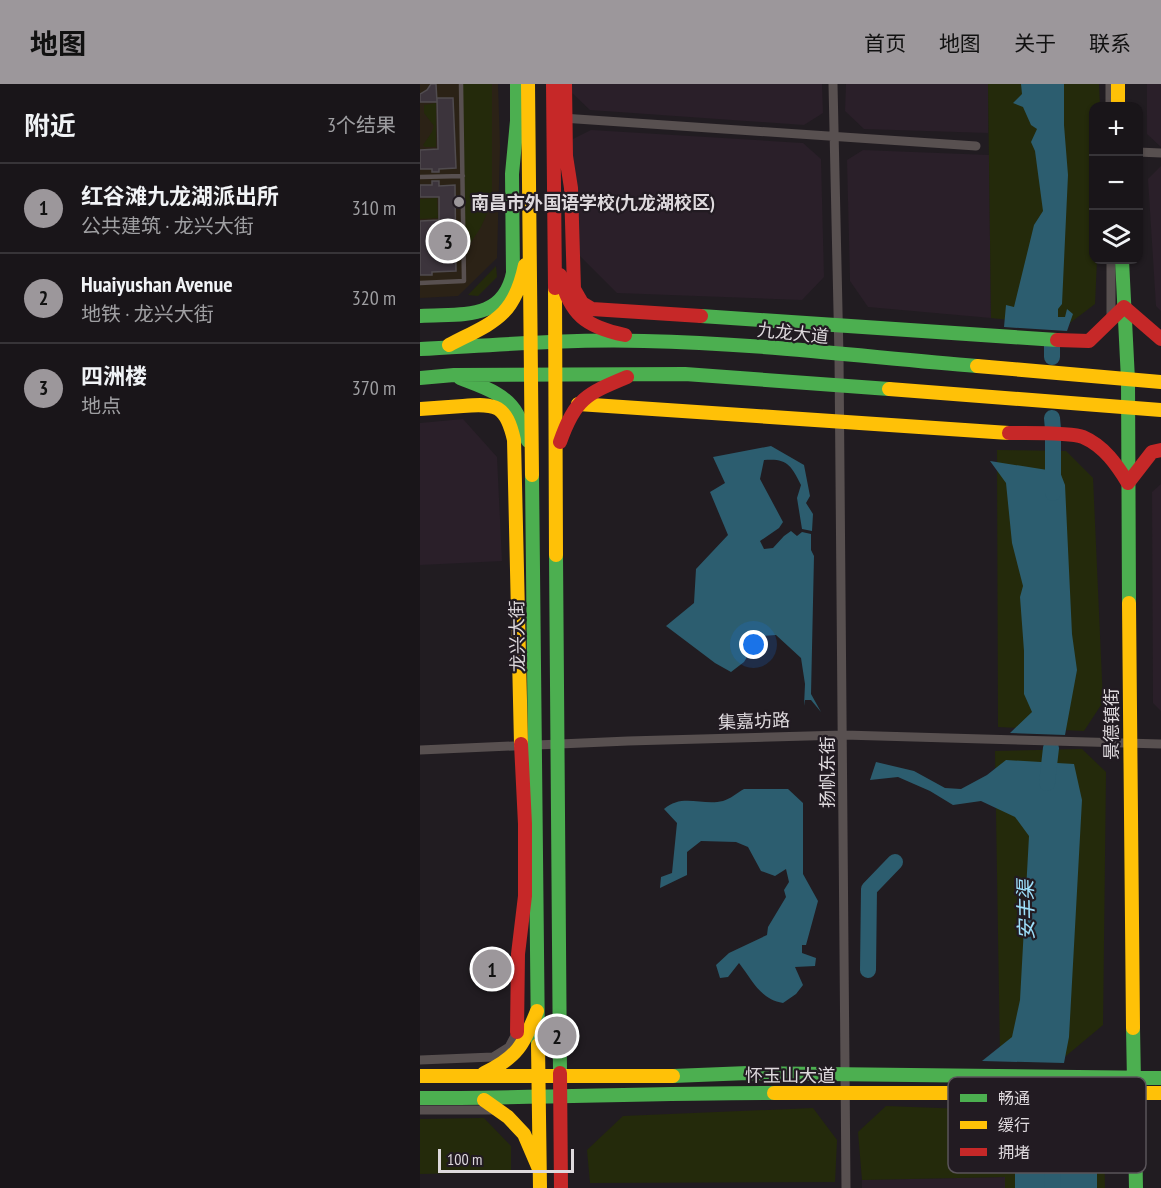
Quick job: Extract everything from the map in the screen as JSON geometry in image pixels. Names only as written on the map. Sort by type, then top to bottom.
[{"type":"main road","points":[[420,316],[483,312],[503,300],[511,287],[513,273],[512,174],[517,121],[517,84]]},
{"type":"main road","name":"龙兴大街","points":[[528,84],[532,342],[531,450],[537,745],[537,1098],[540,1188]]},
{"type":"main road","points":[[553,84],[572,188],[574,289],[582,303],[592,309],[1079,342],[1089,341],[1124,307],[1161,339]]},
{"type":"main road","points":[[561,1188],[554,242],[559,118],[565,84]]},
{"type":"main road","points":[[1118,84],[1118,102]]},
{"type":"main road","points":[[554,242],[562,286],[577,312],[595,327],[645,341]]},
{"type":"main road","points":[[443,348],[499,319],[509,308],[518,293],[531,245]]},
{"type":"main road","name":"景德镇街","points":[[1122,264],[1128,380],[1133,1077]]},
{"type":"main road","name":"九龙大道","points":[[420,349],[556,341],[645,341],[745,347],[1161,382]]},
{"type":"main road","points":[[555,460],[567,419],[578,404],[601,388],[632,374]]},
{"type":"main road","points":[[420,378],[454,375],[686,374],[1161,410]]},
{"type":"main road","points":[[454,375],[499,394],[514,440],[520,745],[525,824],[525,896],[518,954],[517,1032]]},
{"type":"main road","points":[[420,409],[489,404],[516,411],[531,450]]},
{"type":"main road","points":[[578,404],[1081,436],[1097,445],[1115,462],[1128,483],[1152,452],[1161,450]]},
{"type":"main road","points":[[478,1075],[505,1065],[516,1055],[525,1044],[538,1010]]},
{"type":"main road","name":"怀玉山大道","points":[[420,1076],[665,1076],[748,1072],[1061,1077]]},
{"type":"main road","name":"怀玉山大道","points":[[420,1098],[484,1100],[675,1093],[948,1093]]},
{"type":"main road","points":[[484,1100],[508,1117],[524,1134],[539,1170]]},
{"type":"main road","name":"景德镇街","points":[[1136,1173],[1136,1188]]},
{"type":"street","name":"扬帆东街","points":[[833,84],[844,735],[846,1188]]},
{"type":"street","points":[[1110,84],[1110,102]]},
{"type":"street","points":[[559,118],[976,146]]},
{"type":"street","points":[[1143,152],[1161,153]]},
{"type":"street","points":[[1111,264],[1112,320]]},
{"type":"street","name":"集嘉坊路","points":[[420,750],[844,735],[1161,744]]},
{"type":"street","points":[[420,1060],[493,1057],[508,1047],[517,1032]]},
{"type":"street","points":[[420,1110],[493,1110],[508,1117]]},
{"type":"lane","points":[[420,283],[464,281],[461,84]]},
{"type":"lane","points":[[420,177],[463,176]]},
{"type":"shaded area","name":"南昌市外国语学校(九龙湖校区)","points":[[420,84],[498,84],[500,146],[497,258],[458,296],[420,298]]},
{"type":"shaded area","points":[[570,84],[822,84],[823,113],[804,125],[590,110],[570,91]]},
{"type":"shaded area","points":[[846,84],[988,84],[988,133],[864,129],[845,111]]},
{"type":"shaded area","points":[[1147,84],[1161,84],[1161,147],[1147,134]]},
{"type":"shaded area","points":[[591,130],[803,143],[821,159],[824,277],[802,300],[617,293],[572,248],[573,139]]},
{"type":"shaded area","points":[[863,150],[989,155],[991,318],[868,307],[850,281],[847,160]]},
{"type":"shaded area","points":[[1161,166],[1161,311],[1156,306],[1148,179]]},
{"type":"shaded area","points":[[463,419],[497,457],[502,561],[420,565],[420,423]]},
{"type":"shaded area","points":[[1161,484],[1161,711],[1153,703],[1152,492]]},
{"type":"shaded area","points":[[1005,1177],[1005,1188],[862,1188],[862,1180]]},
{"type":"green space","points":[[461,84],[492,84],[492,202],[481,227],[464,253]]},
{"type":"green space","points":[[988,84],[1099,84],[1100,102],[1089,102],[1089,264],[1097,264],[1095,304],[1066,326],[991,318]]},
{"type":"green space","points":[[436,103],[436,147],[425,147],[423,145],[434,126],[424,113],[424,105]]},
{"type":"green space","points":[[437,198],[438,218],[420,219],[420,199]]},
{"type":"green space","points":[[496,266],[497,277],[478,296],[468,295]]},
{"type":"green space","points":[[997,450],[1066,451],[1093,478],[1103,702],[1084,731],[998,727]]},
{"type":"green space","points":[[1082,749],[1106,772],[1103,1025],[1066,1056],[1000,1055],[995,751]]},
{"type":"green space","points":[[886,1106],[948,1108],[948,1173],[1105,1173],[1105,1188],[1005,1188],[1005,1177],[862,1180],[858,1132]]},
{"type":"green space","points":[[813,1108],[837,1140],[835,1182],[590,1183],[587,1150],[623,1116]]},
{"type":"green space","points":[[484,1118],[511,1146],[511,1172],[420,1174],[420,1119]]},
{"type":"water","points":[[1021,84],[1064,84],[1064,125],[1068,175],[1062,304],[1058,309],[1058,317],[1065,317],[1067,309],[1073,314],[1067,331],[1004,327],[1006,305],[1014,307],[1034,225],[1043,211],[1035,151],[1031,142],[1037,129],[1031,125],[1023,107],[1013,103],[1022,94]]},
{"type":"water","points":[[771,446],[804,465],[810,496],[806,503],[813,514],[812,531],[802,529],[797,498],[801,485],[794,472],[787,464],[778,460],[764,460],[760,479],[783,522],[779,528],[760,541],[764,549],[773,548],[791,531],[797,536],[802,532],[811,534],[811,550],[814,556],[811,694],[821,712],[811,700],[805,700],[804,706],[805,684],[801,658],[776,635],[760,636],[744,662],[731,672],[715,663],[666,626],[694,603],[696,569],[728,535],[710,492],[725,483],[713,457]]},
{"type":"water","points":[[990,461],[1060,472],[1065,485],[1072,634],[1077,670],[1065,735],[1010,733],[1032,712],[1024,694],[1020,597],[1023,586],[1012,543],[1006,483]]},
{"type":"water","points":[[1006,760],[1074,764],[1082,800],[1069,1037],[1064,1063],[982,1061],[1012,1037],[1020,1000],[1029,836],[1015,817],[981,801],[953,805],[930,791],[898,777],[870,780],[876,762],[914,771],[945,788],[961,789],[987,775]]},
{"type":"water","points":[[744,789],[788,789],[803,803],[803,874],[818,901],[806,945],[802,945],[802,953],[816,958],[815,966],[795,967],[803,985],[796,994],[783,1003],[768,998],[753,983],[739,963],[728,977],[720,978],[716,965],[729,953],[767,935],[768,927],[786,897],[784,890],[789,882],[786,869],[775,876],[761,871],[748,847],[736,842],[701,841],[687,852],[687,875],[660,888],[661,877],[672,873],[677,823],[664,809],[671,804],[685,801],[723,801]]},
{"type":"water","points":[[1015,1173],[1097,1173],[1097,1188],[1015,1188]]},
{"type":"building","points":[[431,84],[436,84],[437,102],[420,102],[420,94]]},
{"type":"building","points":[[437,98],[453,98],[456,168],[439,169],[439,172],[432,172],[432,169],[420,169],[420,150],[438,149]]},
{"type":"building","points":[[432,181],[439,181],[439,186],[455,185],[456,271],[420,275],[420,221],[439,220],[439,197],[420,197],[420,185],[432,185]]},
{"type":"waterway","points":[[1052,345],[1052,357]]},
{"type":"waterway","points":[[1052,418],[1053,429]]},
{"type":"waterway","points":[[1053,440],[1053,493]]},
{"type":"waterway","name":"安丰渠","points":[[1047,783],[1051,748]]},
{"type":"waterway","points":[[868,970],[869,889],[895,862]]},
{"type":"waterway","points":[[1053,1173],[1053,1188]]},
{"type":"traffic: fast","points":[[420,316],[478,312],[500,300],[508,289],[513,273],[512,174],[517,121],[517,84]]},
{"type":"traffic: fast","points":[[1122,264],[1128,380],[1129,603]]},
{"type":"traffic: fast","points":[[701,316],[1057,340]]},
{"type":"traffic: fast","points":[[420,349],[560,342],[686,342],[769,347],[977,366]]},
{"type":"traffic: fast","points":[[420,378],[454,375],[685,374],[889,389]]},
{"type":"traffic: fast","points":[[460,378],[492,391],[506,401],[519,417],[528,441]]},
{"type":"traffic: fast","points":[[532,475],[538,1045]]},
{"type":"traffic: fast","points":[[556,555],[560,1073]]},
{"type":"traffic: fast","points":[[1133,1028],[1134,1077]]},
{"type":"traffic: fast","points":[[673,1076],[748,1073],[1078,1077]]},
{"type":"traffic: fast","points":[[1146,1078],[1161,1078]]},
{"type":"traffic: fast","points":[[420,1098],[774,1093]]},
{"type":"traffic: fast","points":[[1136,1173],[1136,1188]]},
{"type":"traffic: slow","points":[[528,84],[532,475]]},
{"type":"traffic: slow","points":[[1118,84],[1118,102]]},
{"type":"traffic: slow","points":[[449,345],[489,324],[508,308],[515,297],[525,265]]},
{"type":"traffic: slow","points":[[555,288],[556,555]]},
{"type":"traffic: slow","points":[[977,366],[1161,382]]},
{"type":"traffic: slow","points":[[889,389],[1161,410]]},
{"type":"traffic: slow","points":[[578,404],[1009,433]]},
{"type":"traffic: slow","points":[[420,409],[492,406],[503,413],[511,428],[514,440],[521,744]]},
{"type":"traffic: slow","points":[[1129,603],[1133,1028]]},
{"type":"traffic: slow","points":[[484,1073],[504,1062],[518,1049],[537,1011]]},
{"type":"traffic: slow","points":[[538,1045],[540,1188]]},
{"type":"traffic: slow","points":[[420,1076],[673,1076]]},
{"type":"traffic: slow","points":[[774,1093],[948,1093]]},
{"type":"traffic: slow","points":[[1146,1093],[1161,1093]]},
{"type":"traffic: slow","points":[[484,1100],[508,1117],[524,1134],[539,1169]]},
{"type":"traffic: jam","points":[[553,84],[555,288]]},
{"type":"traffic: jam","points":[[565,84],[566,156],[571,188],[574,289],[582,303],[592,309],[701,316]]},
{"type":"traffic: jam","points":[[560,275],[569,300],[582,317],[600,328],[625,335]]},
{"type":"traffic: jam","points":[[1057,340],[1089,341],[1124,307],[1161,339]]},
{"type":"traffic: jam","points":[[560,442],[571,416],[584,400],[601,388],[627,377]]},
{"type":"traffic: jam","points":[[1009,433],[1083,437],[1104,451],[1128,483],[1152,452],[1161,450]]},
{"type":"traffic: jam","points":[[517,1032],[518,954],[525,896],[525,824],[521,744]]},
{"type":"traffic: jam","points":[[560,1073],[561,1188]]},
{"type":"place","name":"南昌市外国语学校(九龙湖校区)","points":[[459,202]]},
{"type":"place","name":"四洲楼","points":[[448,241]]},
{"type":"place","name":"红谷滩九龙湖派出所","points":[[492,969]]},
{"type":"place","name":"Huaiyushan Avenue","points":[[557,1036]]}]
